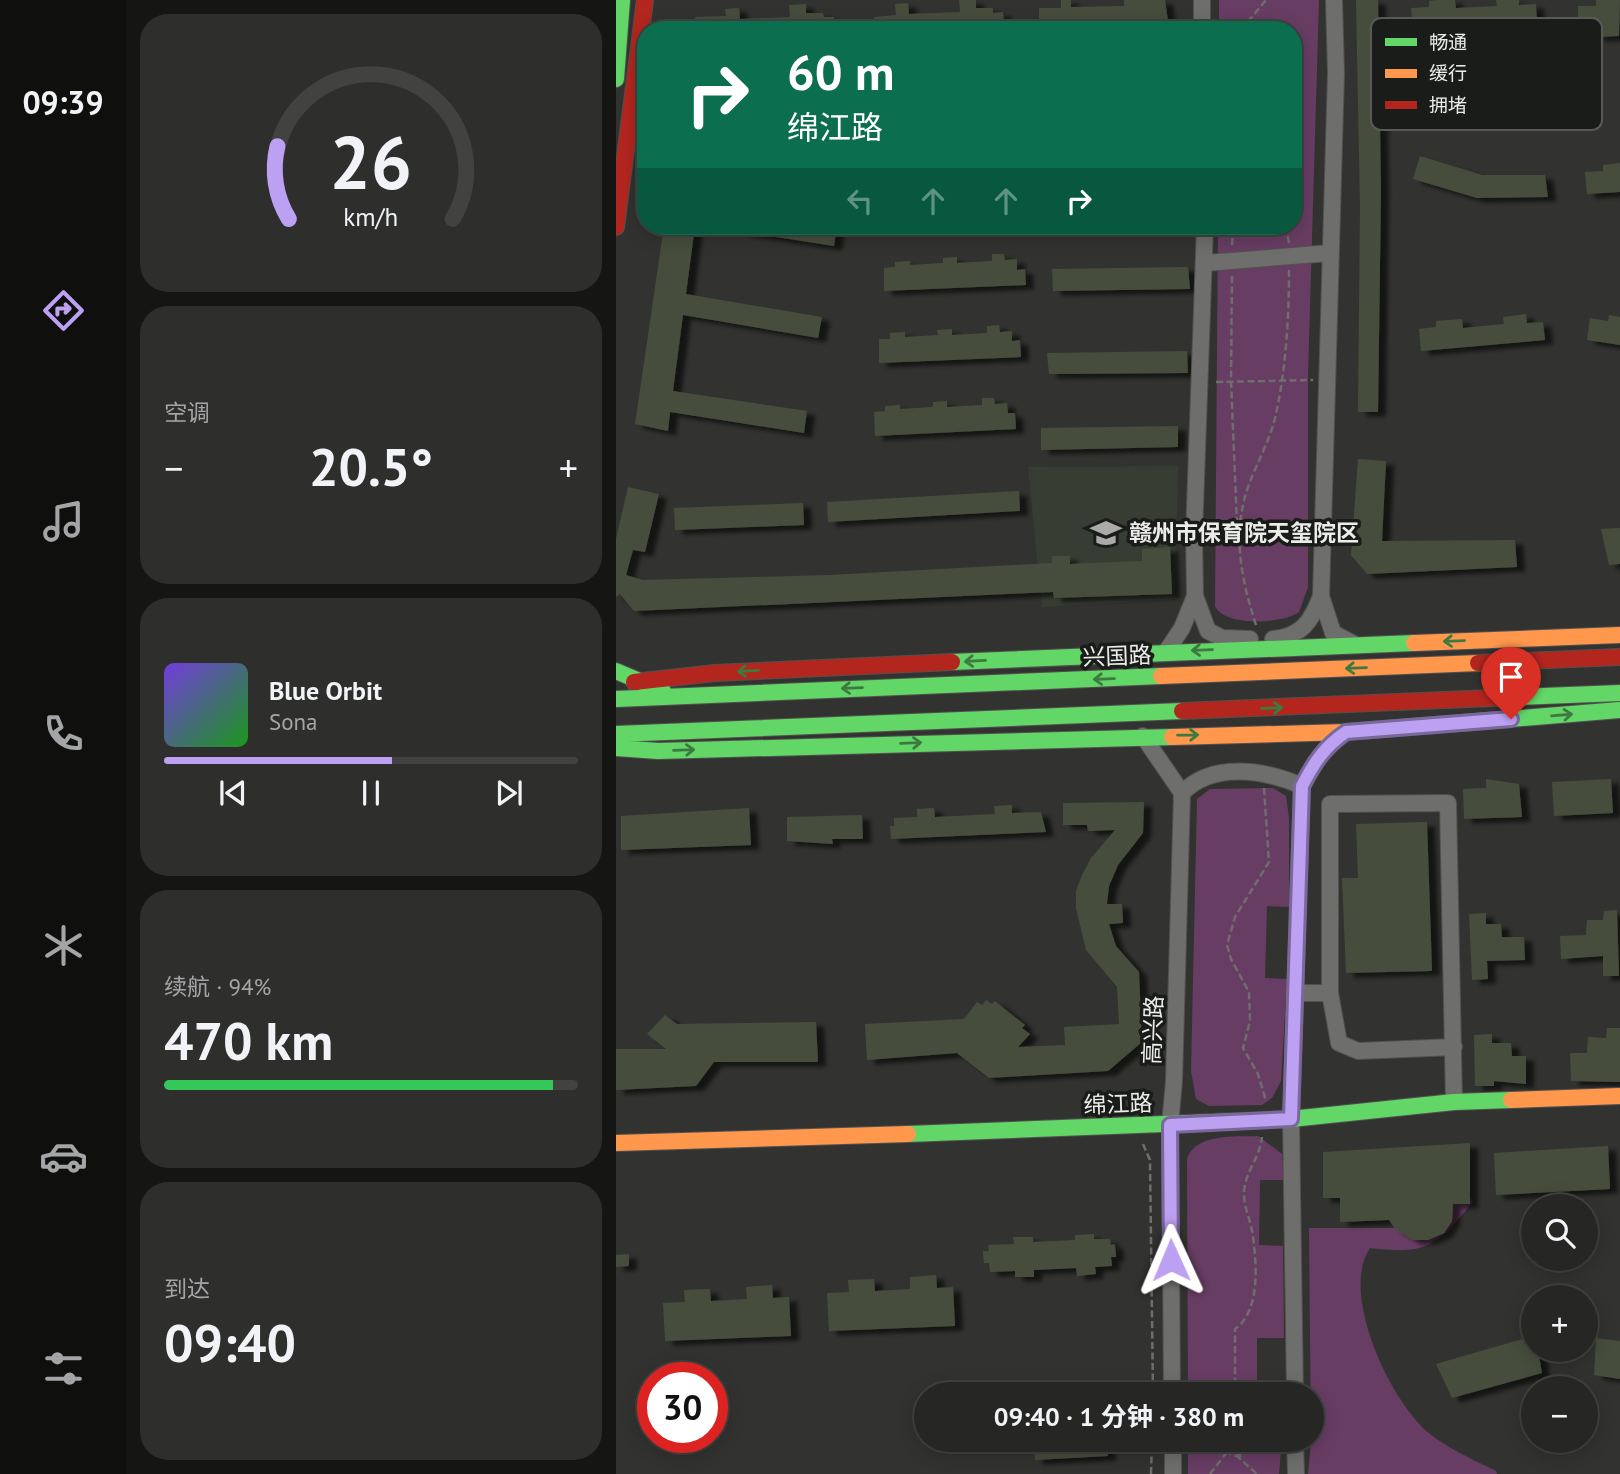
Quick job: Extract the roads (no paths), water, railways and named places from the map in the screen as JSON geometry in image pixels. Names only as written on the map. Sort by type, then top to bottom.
[{"type":"street","points":[[616,79],[622,0]]},
{"type":"street","points":[[643,21],[645,0]]},
{"type":"street","points":[[1202,0],[1202,21]]},
{"type":"street","points":[[1205,235],[1194,535],[1195,596],[1208,631],[1222,638],[1257,640],[1294,636],[1311,622],[1321,596],[1331,253],[1334,0]]},
{"type":"street","points":[[616,227],[637,70]]},
{"type":"street","points":[[1206,263],[1331,253]]},
{"type":"street","points":[[1167,652],[1182,628],[1195,596]]},
{"type":"street","points":[[1321,596],[1333,633],[1356,645]]},
{"type":"street","points":[[616,684],[715,673],[1620,635]]},
{"type":"street","name":"兴国路","points":[[616,699],[681,694],[1620,657]]},
{"type":"street","points":[[616,671],[635,682],[681,694]]},
{"type":"street","points":[[616,734],[1620,693]]},
{"type":"street","points":[[616,748],[658,751],[1346,732],[1620,710]]},
{"type":"street","points":[[1295,1382],[1291,1119],[1302,786],[1316,759],[1330,743],[1346,732]]},
{"type":"street","points":[[1143,736],[1182,793],[1200,777],[1221,773],[1267,772],[1302,786]]},
{"type":"street","name":"高兴路","points":[[1172,1382],[1170,1125],[1174,1081],[1182,793]]},
{"type":"street","points":[[1454,1047],[1358,1051],[1339,1043],[1330,993],[1330,804],[1448,803],[1454,1047],[1454,1102]]},
{"type":"street","points":[[1297,993],[1330,993]]},
{"type":"street","name":"绵江路","points":[[616,1143],[1170,1125],[1291,1119],[1454,1102],[1620,1096]]},
{"type":"street","points":[[1173,1452],[1173,1474]]},
{"type":"street","points":[[1295,1452],[1296,1474]]},
{"type":"place","name":"赣州市保育院天玺院区","points":[[1106,533]]}]
